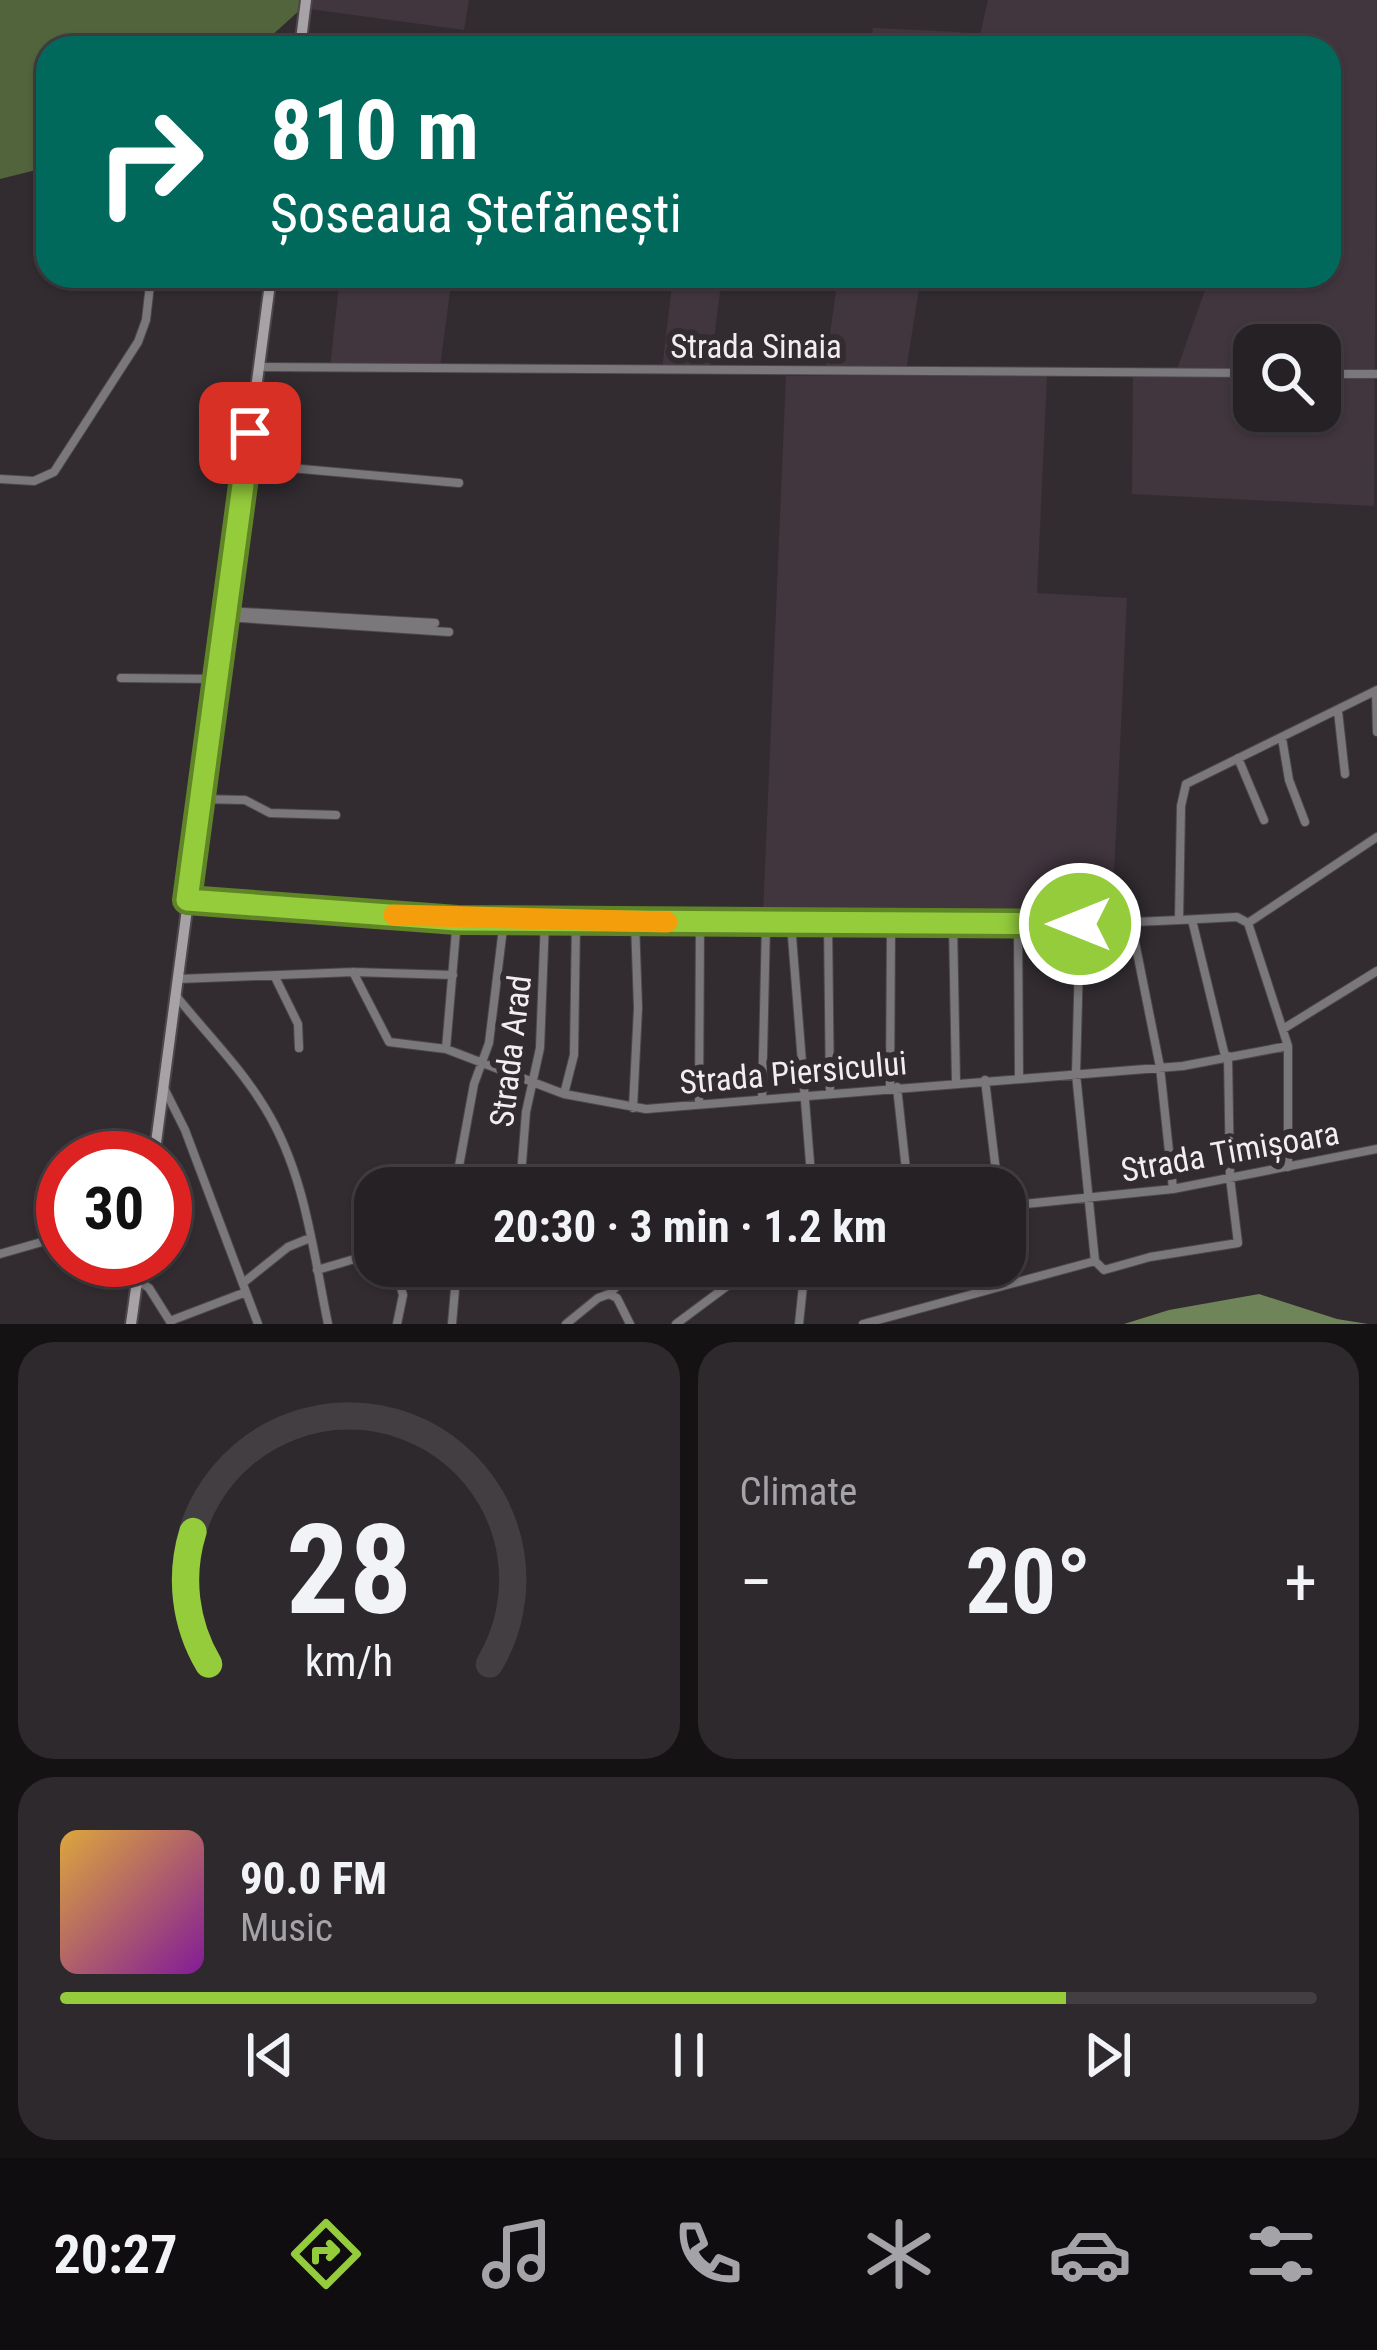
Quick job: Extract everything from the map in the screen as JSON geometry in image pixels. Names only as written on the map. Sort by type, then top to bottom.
[{"type":"main road","points":[[302,36],[306,0]]},
{"type":"main road","points":[[158,1131],[269,288]]},
{"type":"main road","points":[[131,1324],[136,1287]]},
{"type":"street","points":[[0,479],[34,482],[54,472],[138,341],[150,288]]},
{"type":"street","name":"Strada Sinaia","points":[[259,368],[1233,374]]},
{"type":"street","points":[[1341,374],[1377,374]]},
{"type":"street","points":[[246,464],[459,483]]},
{"type":"street","points":[[226,614],[435,623]]},
{"type":"street","points":[[226,614],[449,632]]},
{"type":"street","points":[[121,678],[217,679]]},
{"type":"street","points":[[1179,920],[1183,789],[1190,782],[1377,691],[1377,732]]},
{"type":"street","points":[[1338,711],[1345,774]]},
{"type":"street","points":[[1282,738],[1289,780],[1305,822]]},
{"type":"street","points":[[1238,758],[1264,820]]},
{"type":"street","points":[[200,799],[245,800],[270,813],[336,814]]},
{"type":"street","points":[[1248,922],[1377,837]]},
{"type":"street","points":[[187,900],[457,920],[953,925],[1237,917],[1248,922],[1288,1046],[1288,1167]]},
{"type":"street","points":[[446,1048],[457,920]]},
{"type":"street","points":[[459,1167],[474,1084],[484,1063],[504,920]]},
{"type":"street","name":"Strada Arad","points":[[522,1167],[540,1048],[545,920]]},
{"type":"street","points":[[863,1324],[1095,1261],[1104,1270],[1150,1257],[1236,1245],[1226,1056],[1192,920]]},
{"type":"street","points":[[564,1094],[574,1054],[575,921]]},
{"type":"street","points":[[633,1108],[638,1008],[635,922]]},
{"type":"street","points":[[699,1104],[700,922]]},
{"type":"street","points":[[1131,922],[1160,1067],[1173,1189]]},
{"type":"street","points":[[762,1099],[766,924]]},
{"type":"street","points":[[790,924],[810,1167]]},
{"type":"street","points":[[828,924],[830,1093]]},
{"type":"street","points":[[1018,924],[1019,1078]]},
{"type":"street","points":[[1080,924],[1076,1074],[1090,1199]]},
{"type":"street","points":[[891,925],[893,1087],[905,1167]]},
{"type":"street","points":[[953,925],[956,1082]]},
{"type":"street","points":[[1283,1029],[1377,971]]},
{"type":"street","points":[[177,979],[353,972],[453,975]]},
{"type":"street","name":"Strada Piersicului","points":[[353,972],[386,1040],[446,1048],[532,1084],[633,1108],[1160,1067],[1288,1046]]},
{"type":"street","points":[[274,976],[298,1024],[299,1048]]},
{"type":"street","points":[[176,996],[272,1121],[300,1191],[328,1324]]},
{"type":"street","points":[[985,1080],[995,1167]]},
{"type":"street","points":[[164,1087],[185,1130],[258,1324]]},
{"type":"street","name":"Strada Timișoara","points":[[1026,1204],[1173,1189],[1377,1150]]},
{"type":"street","name":"Strada Timișoara","points":[[1090,1199],[1095,1261]]},
{"type":"street","points":[[148,1287],[171,1322],[244,1288],[288,1247],[311,1238]]},
{"type":"street","points":[[0,1254],[36,1244]]},
{"type":"street","points":[[317,1270],[354,1259]]},
{"type":"street","points":[[397,1324],[401,1287]]},
{"type":"street","points":[[452,1324],[456,1287]]},
{"type":"street","points":[[566,1324],[616,1287]]},
{"type":"street","points":[[681,1323],[727,1287]]},
{"type":"street","points":[[799,1324],[803,1287]]},
{"type":"street","points":[[609,1294],[617,1298],[630,1324]]},
{"type":"shaded area","points":[[0,0],[303,0],[302,8],[271,36],[36,36],[36,170],[0,179]]},
{"type":"shaded area","points":[[303,0],[469,0],[464,30],[302,8]]},
{"type":"shaded area","points":[[988,0],[1377,0],[1374,506],[1132,494],[1133,373],[1176,372],[1206,288],[1341,288],[1341,36],[980,36]]},
{"type":"shaded area","points":[[873,28],[961,32],[960,36],[872,36]]},
{"type":"shaded area","points":[[339,288],[450,288],[440,367],[330,368]]},
{"type":"shaded area","points":[[672,288],[720,288],[710,371],[662,370]]},
{"type":"shaded area","points":[[836,288],[919,288],[906,371],[825,371]]},
{"type":"shaded area","points":[[786,376],[1047,376],[1037,593],[1127,598],[1112,917],[763,913]]},
{"type":"shaded area","points":[[1259,1294],[1368,1324],[1124,1324],[1169,1310]]},
{"type":"slow traffic","points":[[394,915],[667,922]]},
{"type":"route","points":[[250,433],[187,900],[457,920],[1080,924]]}]
